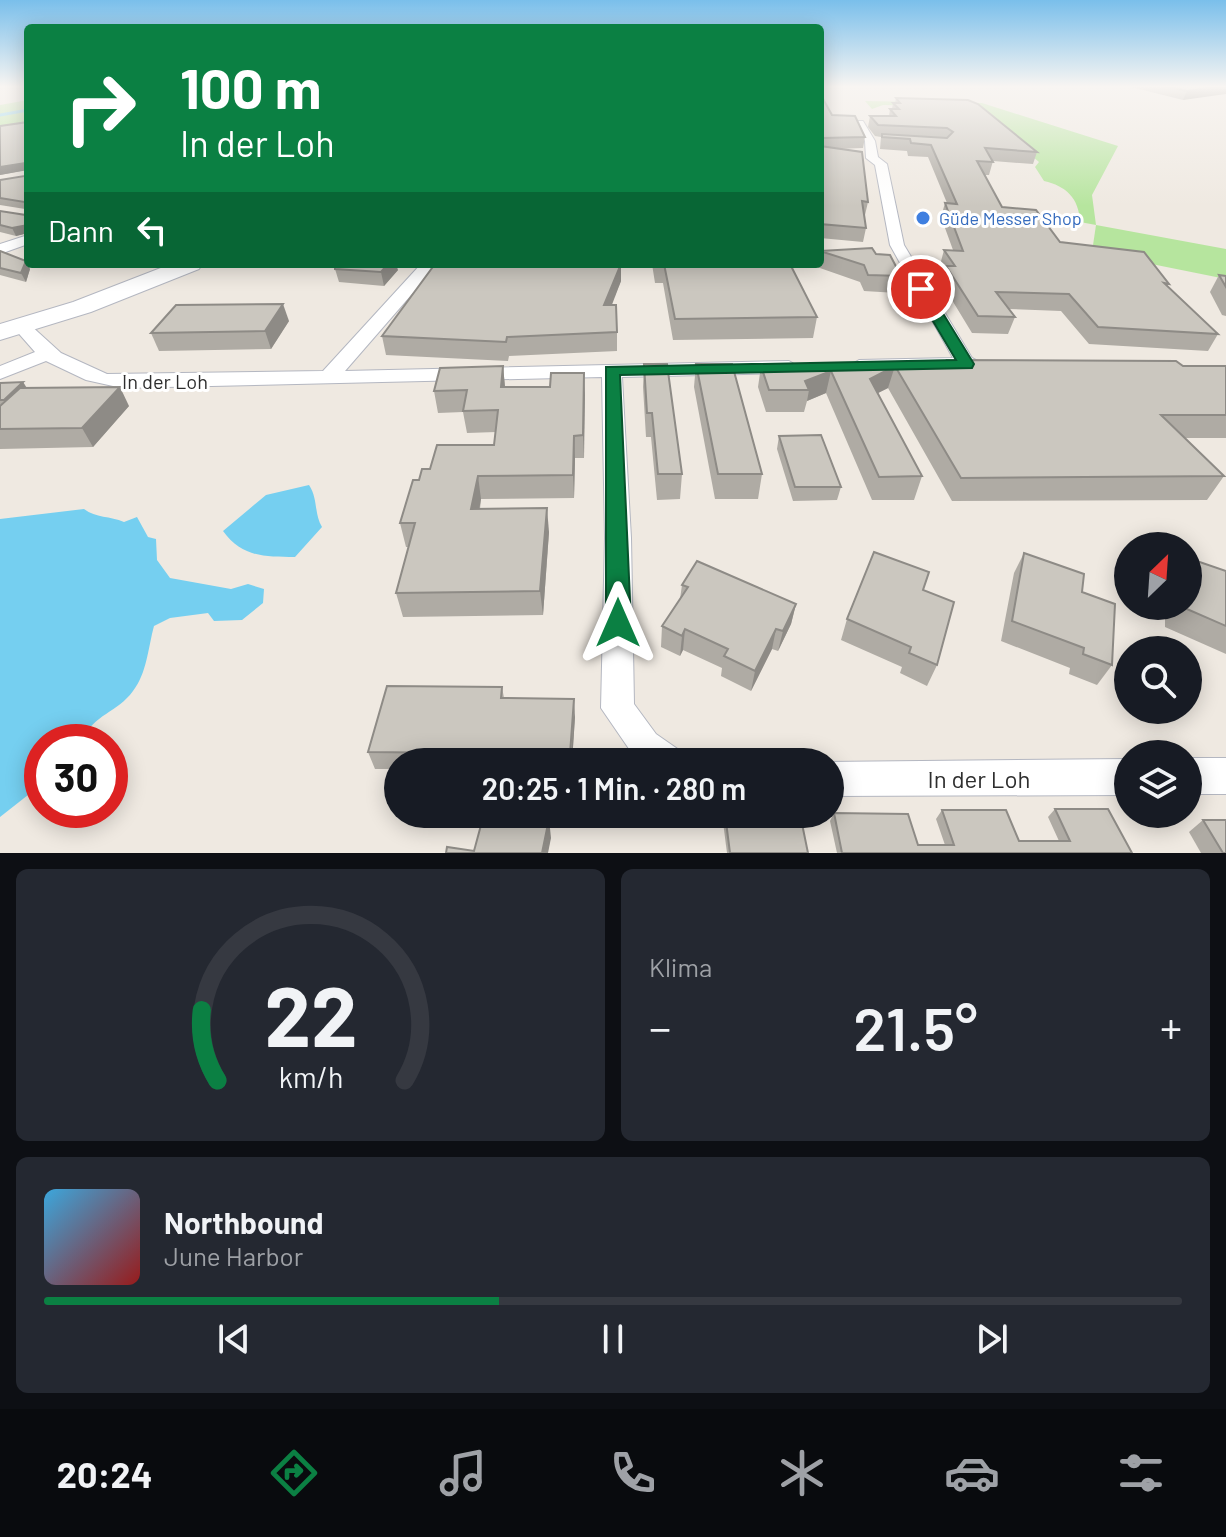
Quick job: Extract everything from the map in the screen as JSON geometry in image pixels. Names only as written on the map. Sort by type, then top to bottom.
[{"type":"street","points":[[861,126],[870,141],[866,158],[881,164],[897,245],[905,264],[966,364]]},
{"type":"street","points":[[0,249],[24,240]]},
{"type":"street","points":[[113,294],[165,268]]},
{"type":"street","points":[[7,331],[181,268]]},
{"type":"street","points":[[327,379],[426,268]]},
{"type":"street","name":"In der Loh","points":[[7,331],[49,353],[72,371],[94,379],[122,382],[812,367]]},
{"type":"street","points":[[0,373],[49,353]]},
{"type":"street","points":[[843,367],[998,365]]},
{"type":"street","points":[[612,371],[618,538],[618,708],[647,748]]},
{"type":"street","points":[[1202,776],[1226,776]]},
{"type":"street","name":"In der Loh","points":[[844,778],[1114,777]]},
{"type":"green space","points":[[996,126],[1054,126],[1118,146],[1092,195],[1096,225],[1080,222],[1077,206],[1070,194],[1044,181],[1035,167],[1039,162]]},
{"type":"green space","points":[[1096,225],[1226,249],[1226,279],[1092,252]]},
{"type":"water","points":[[309,485],[322,527],[295,557],[254,554],[238,546],[223,531],[266,495]]},
{"type":"water","points":[[84,509],[124,522],[137,517],[148,537],[156,539],[157,560],[170,578],[231,589],[248,584],[264,589],[263,603],[242,620],[214,621],[208,613],[170,618],[154,626],[138,684],[127,698],[93,724],[24,724],[24,798],[0,817],[0,519]]},
{"type":"building","points":[[0,126],[24,126],[24,163],[0,167]]},
{"type":"building","points":[[824,126],[860,126],[865,137],[824,138]]},
{"type":"building","points":[[897,126],[1005,126],[1037,152],[985,148],[993,162],[977,161],[1002,207],[1036,210],[1060,242],[1144,252],[1169,284],[1164,283],[1218,334],[1098,327],[1069,294],[996,292],[1015,317],[978,316],[946,266],[955,266],[944,250],[963,251],[945,203],[957,204],[931,145],[911,143],[910,139],[882,137],[882,134],[947,138],[953,132],[947,128]]},
{"type":"building","points":[[824,147],[862,152],[868,202],[862,201],[866,228],[824,224]]},
{"type":"building","points":[[24,176],[24,202],[0,198],[0,180]]},
{"type":"building","points":[[0,211],[24,215],[24,226],[12,228],[0,225]]},
{"type":"building","points":[[872,248],[876,254],[890,255],[901,276],[868,275],[864,265],[824,251]]},
{"type":"building","points":[[0,251],[24,260],[21,273],[0,268]]},
{"type":"building","points":[[335,268],[384,268],[381,272]]},
{"type":"building","points":[[432,268],[619,268],[604,305],[616,305],[617,332],[507,337],[506,342],[382,336]]},
{"type":"building","points":[[665,268],[792,268],[817,317],[675,319]]},
{"type":"building","points":[[283,304],[265,331],[151,333],[176,305]]},
{"type":"building","points":[[947,360],[1176,361],[1183,366],[1226,366],[1226,415],[1161,415],[1224,476],[961,478],[895,366],[950,366]]},
{"type":"building","points":[[644,364],[667,364],[682,474],[658,474],[652,413],[647,413]]},
{"type":"building","points":[[696,364],[732,364],[762,474],[718,474]]},
{"type":"building","points":[[503,366],[501,387],[550,387],[551,373],[584,373],[583,435],[574,436],[573,475],[478,476],[471,509],[547,508],[540,591],[396,593],[415,523],[400,523],[413,480],[419,480],[422,469],[430,469],[437,445],[494,445],[498,410],[463,411],[467,390],[434,391],[440,368]]},
{"type":"building","points":[[761,366],[895,366],[870,379],[922,476],[879,477],[831,371],[805,381],[809,390],[769,390]]},
{"type":"building","points":[[23,382],[4,400],[0,400],[0,383]]},
{"type":"building","points":[[120,387],[82,428],[0,429],[0,406],[20,388]]},
{"type":"building","points":[[821,435],[841,487],[795,487],[779,436]]},
{"type":"building","points":[[874,552],[929,572],[923,590],[954,602],[937,665],[909,653],[911,647],[847,619]]},
{"type":"building","points":[[1024,553],[1084,574],[1082,592],[1114,604],[1112,665],[1083,654],[1084,648],[1012,621]]},
{"type":"building","points":[[697,561],[796,604],[783,631],[776,629],[755,671],[724,656],[728,649],[685,629],[682,636],[662,626],[688,587],[682,585]]},
{"type":"building","points":[[1202,563],[1226,571],[1226,626],[1202,616]]},
{"type":"building","points":[[387,686],[502,687],[501,698],[574,699],[570,748],[384,748],[384,752],[368,752]]},
{"type":"building","points":[[1055,809],[1108,809],[1114,820],[1114,828],[1118,828],[1132,853],[842,853],[837,828],[844,828],[844,813],[908,814],[918,845],[954,845],[942,810],[1006,810],[1019,841],[1070,841]]},
{"type":"building","points":[[1203,820],[1226,820],[1226,853],[1223,853]]},
{"type":"building","points":[[480,828],[547,828],[542,853],[446,853],[447,847],[474,851]]},
{"type":"building","points":[[727,828],[803,828],[808,853],[730,853]]},
{"type":"place","name":"Güde Messer Shop","points":[[923,218]]},
{"type":"route","points":[[618,623],[612,371],[966,364],[921,289]]}]
